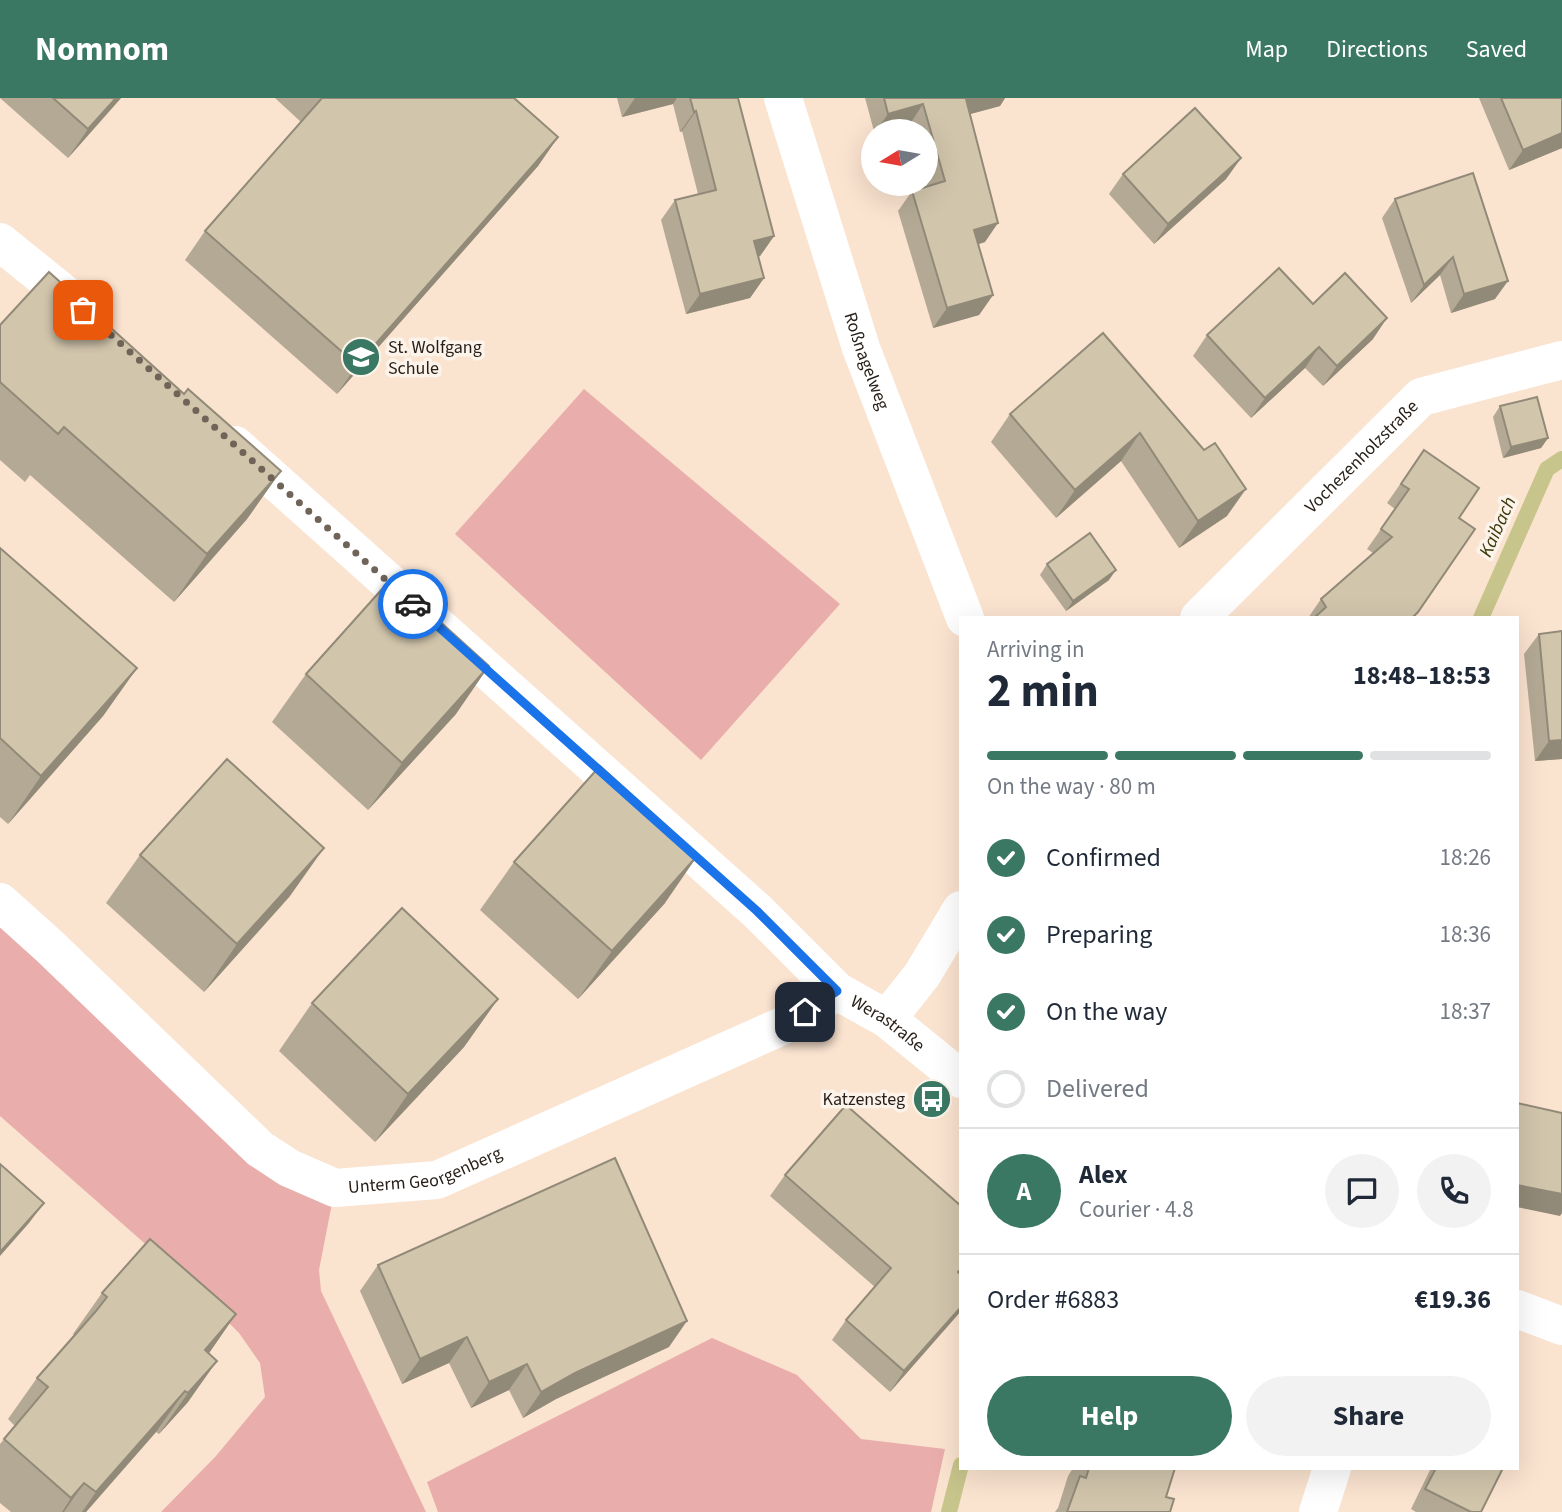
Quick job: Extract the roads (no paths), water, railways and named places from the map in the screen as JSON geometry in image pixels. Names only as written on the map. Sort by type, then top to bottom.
[{"type":"street","name":"Roßnagelweg","points":[[783,98],[860,348],[964,616]]},
{"type":"street","points":[[0,242],[114,336]]},
{"type":"street","name":"Vochezenholzstraße","points":[[1201,616],[1421,397],[1562,360]]},
{"type":"street","name":"Werastraße","points":[[214,426],[757,911],[837,991],[887,1019],[959,1077]]},
{"type":"street","name":"Unterm Georgenberg","points":[[0,902],[260,1149],[289,1168],[335,1188],[437,1180],[789,1023],[837,991]]},
{"type":"street","points":[[887,1019],[922,975],[959,913]]},
{"type":"street","points":[[1519,1310],[1562,1326]]},
{"type":"street","points":[[1318,1512],[1331,1470]]},
{"type":"waterway","name":"Kaibach","points":[[1482,616],[1547,469],[1562,459]]},
{"type":"waterway","name":"Kaibach","points":[[949,1512],[960,1470]]},
{"type":"place","name":"St. Wolfgang Schule","points":[[361,357]]},
{"type":"place","name":"Katzensteg","points":[[932,1099]]}]
